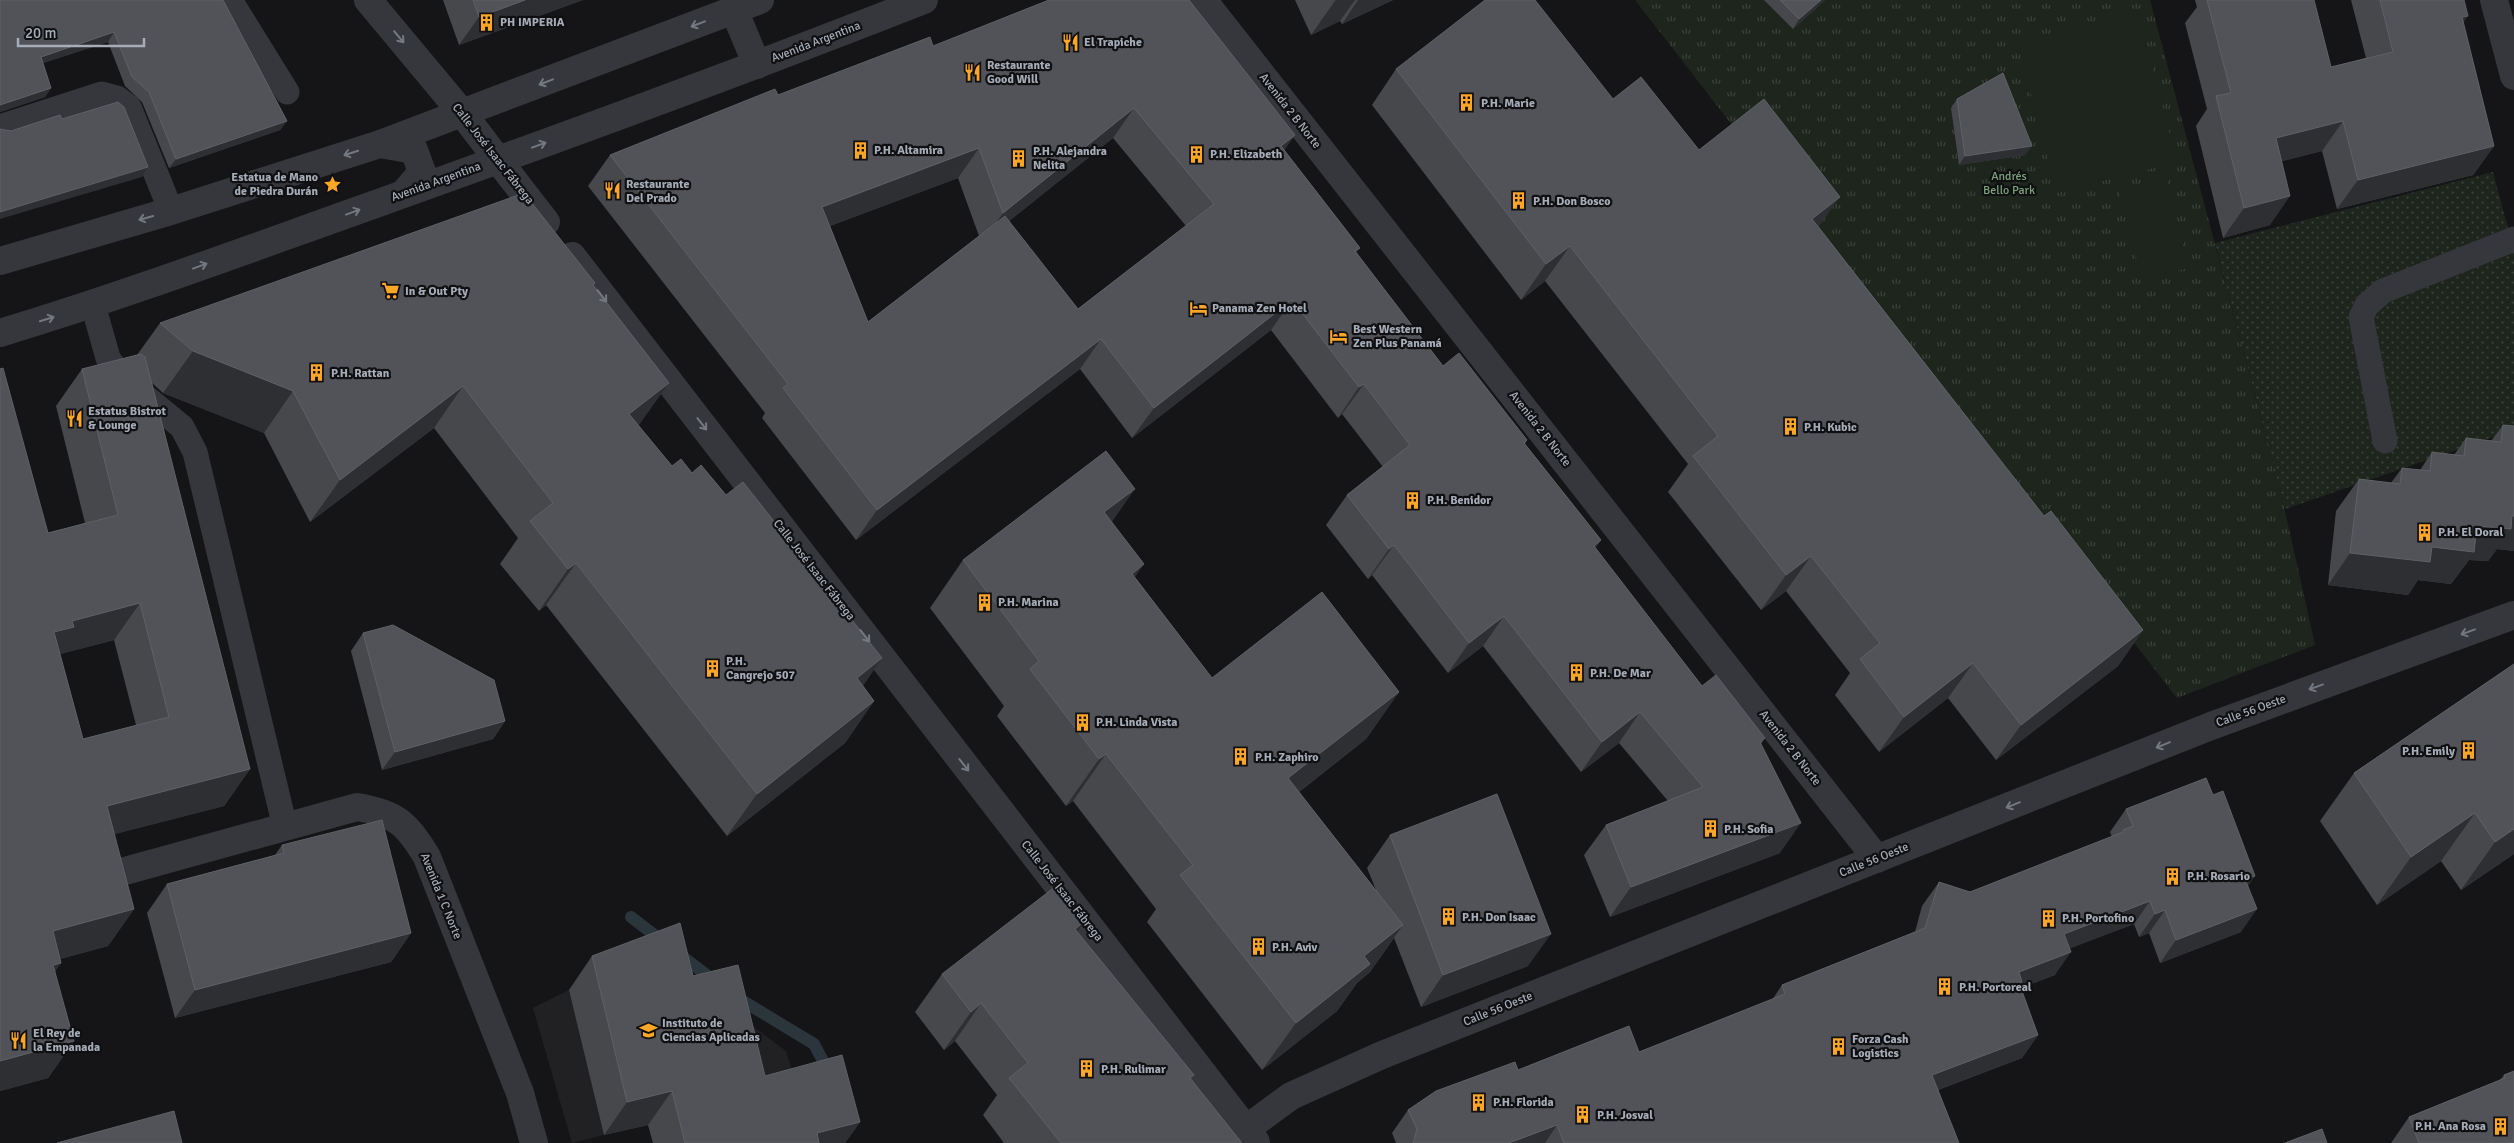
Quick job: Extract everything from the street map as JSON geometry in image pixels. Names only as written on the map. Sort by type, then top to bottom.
[{"type":"street","name":"Calle José Isaac Fábrega","points":[[368,0],[498,160],[1251,1136]]},
{"type":"street","points":[[0,261],[171,211],[380,144],[760,0]]},
{"type":"street","name":"Avenida Argentina","points":[[0,333],[93,305],[404,194],[757,65],[924,0]]},
{"type":"street","name":"Avenida 2 B Norte","points":[[1202,0],[1877,859]]},
{"type":"street","points":[[2494,0],[2514,76]]},
{"type":"street","points":[[734,10],[757,65]]},
{"type":"street","points":[[380,144],[414,150],[422,172],[404,194]]},
{"type":"street","name":"Calle 56 Oeste","points":[[1251,1136],[1291,1096],[1382,1055],[2211,726],[2514,615]]},
{"type":"street","name":"Avenida 1 C Norte","points":[[114,874],[357,807],[382,811],[401,821],[416,838],[427,856],[517,1084],[534,1143]]},
{"type":"lane","points":[[230,0],[287,92]]},
{"type":"lane","points":[[0,127],[102,94],[117,98],[129,107],[171,211]]},
{"type":"lane","points":[[2385,441],[2361,316],[2367,305],[2383,291],[2514,240]]},
{"type":"lane","points":[[93,305],[108,358],[122,377],[182,427],[195,452],[285,827]]},
{"type":"shaded area","name":"Instituto de Ciencias Aplicadas","points":[[569,990],[715,998],[786,1051],[797,1086],[572,1143],[533,1008]]},
{"type":"green space","name":"Andrés Bello Park","points":[[1635,0],[2150,0],[2281,493],[2315,645],[2177,698]]},
{"type":"green space","points":[[2138,11],[2177,162],[2056,193],[2018,42]]},
{"type":"green space","points":[[2493,172],[2514,251],[2514,430],[2285,509],[2215,243]]},
{"type":"green space","points":[[2166,176],[2188,268],[2142,280],[2119,190]]},
{"type":"building","points":[[0,0],[223,0],[287,121],[176,159],[149,92],[132,77],[114,32],[41,57],[51,88],[0,105]]},
{"type":"building","points":[[473,0],[525,0],[479,17]]},
{"type":"building","points":[[1049,0],[1189,0],[1295,135],[1281,146],[1360,248],[1355,251],[1443,366],[1459,353],[1527,440],[1524,443],[1601,540],[1594,546],[1702,686],[1716,675],[1765,738],[1760,742],[1801,823],[1631,887],[1606,825],[1703,787],[1640,712],[1602,742],[1504,616],[1469,643],[1394,545],[1389,549],[1347,495],[1410,445],[1364,384],[1359,387],[1292,300],[1154,408],[1101,339],[877,510],[783,388],[788,384],[610,155],[775,89],[778,95],[930,37],[933,46]],"holes":[[[1134,108],[1214,204],[1078,309],[1005,216],[868,322],[822,207],[979,148],[1003,213]]]},
{"type":"building","points":[[1485,0],[1535,0],[1613,99],[1641,77],[1699,150],[1764,99],[1840,197],[1812,219],[2044,516],[2051,511],[2143,630],[2021,725],[1973,663],[1904,717],[1860,659],[1880,643],[1811,556],[1786,575],[1693,456],[1718,436],[1570,246],[1546,264],[1396,69]]},
{"type":"building","points":[[1780,0],[1821,0],[1799,19]]},
{"type":"building","points":[[2207,0],[2314,0],[2331,67],[2393,52],[2380,0],[2464,0],[2468,16],[2462,17],[2494,146],[2358,180],[2343,121],[2276,138],[2290,196],[2244,208],[2216,96],[2231,93]]},
{"type":"building","points":[[2003,73],[2032,146],[1965,156],[1957,99]]},
{"type":"building","points":[[118,102],[124,107],[148,167],[0,212],[0,129],[11,131],[60,115],[62,119]]},
{"type":"building","points":[[524,193],[595,283],[593,285],[669,383],[629,414],[672,466],[681,459],[692,473],[701,465],[726,495],[743,482],[882,658],[857,678],[874,701],[757,794],[576,563],[568,569],[530,521],[553,503],[463,386],[340,480],[293,391],[193,351],[160,323]]},
{"type":"building","points":[[141,354],[145,357],[250,769],[107,806],[134,909],[53,931],[61,963],[53,965],[74,1041],[0,1061],[0,369],[3,368],[48,533],[118,515],[82,369]],"holes":[[[140,603],[169,717],[83,739],[54,632],[74,627],[72,621]]]},
{"type":"building","name":"P.H. El Doral","points":[[2503,425],[2514,426],[2514,516],[2512,516],[2511,529],[2477,526],[2474,552],[2432,547],[2430,562],[2350,553],[2359,479],[2400,484],[2402,468],[2430,471],[2432,452],[2464,456],[2466,438],[2501,442]]},
{"type":"building","points":[[1106,451],[1135,489],[1104,512],[1144,564],[1132,574],[1212,678],[1322,592],[1399,692],[1288,778],[1403,925],[1364,956],[1370,964],[1296,1023],[1180,875],[1193,865],[1106,754],[1099,759],[1030,669],[1039,661],[963,560]]},
{"type":"building","points":[[393,625],[494,680],[505,721],[395,752],[363,633]]},
{"type":"building","points":[[2514,664],[2514,829],[2495,842],[2475,813],[2411,857],[2354,773]]},
{"type":"building","points":[[2206,778],[2213,795],[2223,791],[2255,876],[2245,879],[2257,909],[2176,940],[2165,910],[2155,914],[2150,901],[2064,934],[2071,952],[2019,972],[2022,982],[2019,983],[2038,1035],[1932,1075],[1959,1143],[1564,1143],[1557,1125],[1509,1143],[1413,1143],[1417,1129],[1408,1110],[1436,1091],[1515,1062],[1518,1070],[1629,1026],[1639,1052],[1785,994],[1782,985],[1925,928],[1939,882],[1970,892],[2123,832],[2123,830],[2133,826],[2126,809]]},
{"type":"building","name":"P.H. Don Isaac","points":[[1497,794],[1551,934],[1443,975],[1390,835]]},
{"type":"building","points":[[382,820],[411,933],[195,990],[167,884],[284,853],[282,845]]},
{"type":"building","points":[[1056,886],[1084,922],[1075,929],[1194,1075],[1190,1078],[1242,1143],[1061,1143],[1009,1078],[1028,1063],[981,1003],[971,1012],[942,974]]},
{"type":"building","points":[[680,923],[693,976],[738,965],[765,1076],[842,1055],[860,1122],[817,1133],[819,1143],[685,1143],[672,1091],[627,1102],[592,956]]},
{"type":"building","points":[[2514,1071],[2514,1143],[2419,1143],[2409,1117],[2505,1078],[2504,1075]]},
{"type":"building","points":[[174,1111],[182,1143],[57,1143]]},
{"type":"building","points":[[2322,1129],[2327,1143],[2285,1143]]},
{"type":"waterway","points":[[631,917],[717,983]]},
{"type":"waterway","points":[[733,995],[814,1044],[831,1076]]},
{"type":"place","name":"PH IMPERIA","points":[[486,22]]},
{"type":"place","name":"El Trapiche","points":[[1070,42]]},
{"type":"place","name":"Restaurante Good Will","points":[[973,72]]},
{"type":"place","name":"P.H. Marie","points":[[1467,103]]},
{"type":"place","name":"P.H. Altamira","points":[[860,150]]},
{"type":"place","name":"P.H. Elizabeth","points":[[1196,154]]},
{"type":"place","name":"P.H. Alejandra Nelita","points":[[1019,158]]},
{"type":"place","name":"Estatua de Mano de Piedra Durán","points":[[332,184]]},
{"type":"place","name":"Restaurante Del Prado","points":[[612,191]]},
{"type":"place","name":"P.H. Don Bosco","points":[[1519,201]]},
{"type":"place","name":"In & Out Pty","points":[[391,291]]},
{"type":"place","name":"Panama Zen Hotel","points":[[1198,308]]},
{"type":"place","name":"Best Western Zen Plus Panamá","points":[[1339,336]]},
{"type":"place","name":"P.H. Rattan","points":[[317,373]]},
{"type":"place","name":"Estatus Bistrot & Lounge","points":[[74,418]]},
{"type":"place","name":"P.H. Kubic","points":[[1790,427]]},
{"type":"place","name":"P.H. Benidor","points":[[1413,500]]},
{"type":"place","name":"P.H. El Doral","points":[[2424,532]]},
{"type":"place","name":"P.H. Marina","points":[[984,602]]},
{"type":"place","name":"P.H. Cangrejo 507","points":[[712,668]]},
{"type":"place","name":"P.H. De Mar","points":[[1576,673]]},
{"type":"place","name":"P.H. Linda Vista","points":[[1082,722]]},
{"type":"place","name":"P.H. Emily","points":[[2469,751]]},
{"type":"place","name":"P.H. Zaphiro","points":[[1241,757]]},
{"type":"place","name":"P.H. Sofia","points":[[1710,829]]},
{"type":"place","name":"P.H. Rosario","points":[[2173,876]]},
{"type":"place","name":"P.H. Don Isaac","points":[[1448,917]]},
{"type":"place","name":"P.H. Portofino","points":[[2048,918]]},
{"type":"place","name":"P.H. Aviv","points":[[1258,947]]},
{"type":"place","name":"P.H. Portoreal","points":[[1945,987]]},
{"type":"place","name":"Instituto de Ciencias Aplicadas","points":[[648,1030]]},
{"type":"place","name":"El Rey de la Empanada","points":[[19,1040]]},
{"type":"place","name":"Forza Cash Logistics","points":[[1838,1046]]},
{"type":"place","name":"P.H. Rulimar","points":[[1087,1069]]},
{"type":"place","name":"P.H. Florida","points":[[1479,1102]]},
{"type":"place","name":"P.H. Josval","points":[[1583,1115]]},
{"type":"place","name":"P.H. Ana Rosa","points":[[2500,1126]]}]
